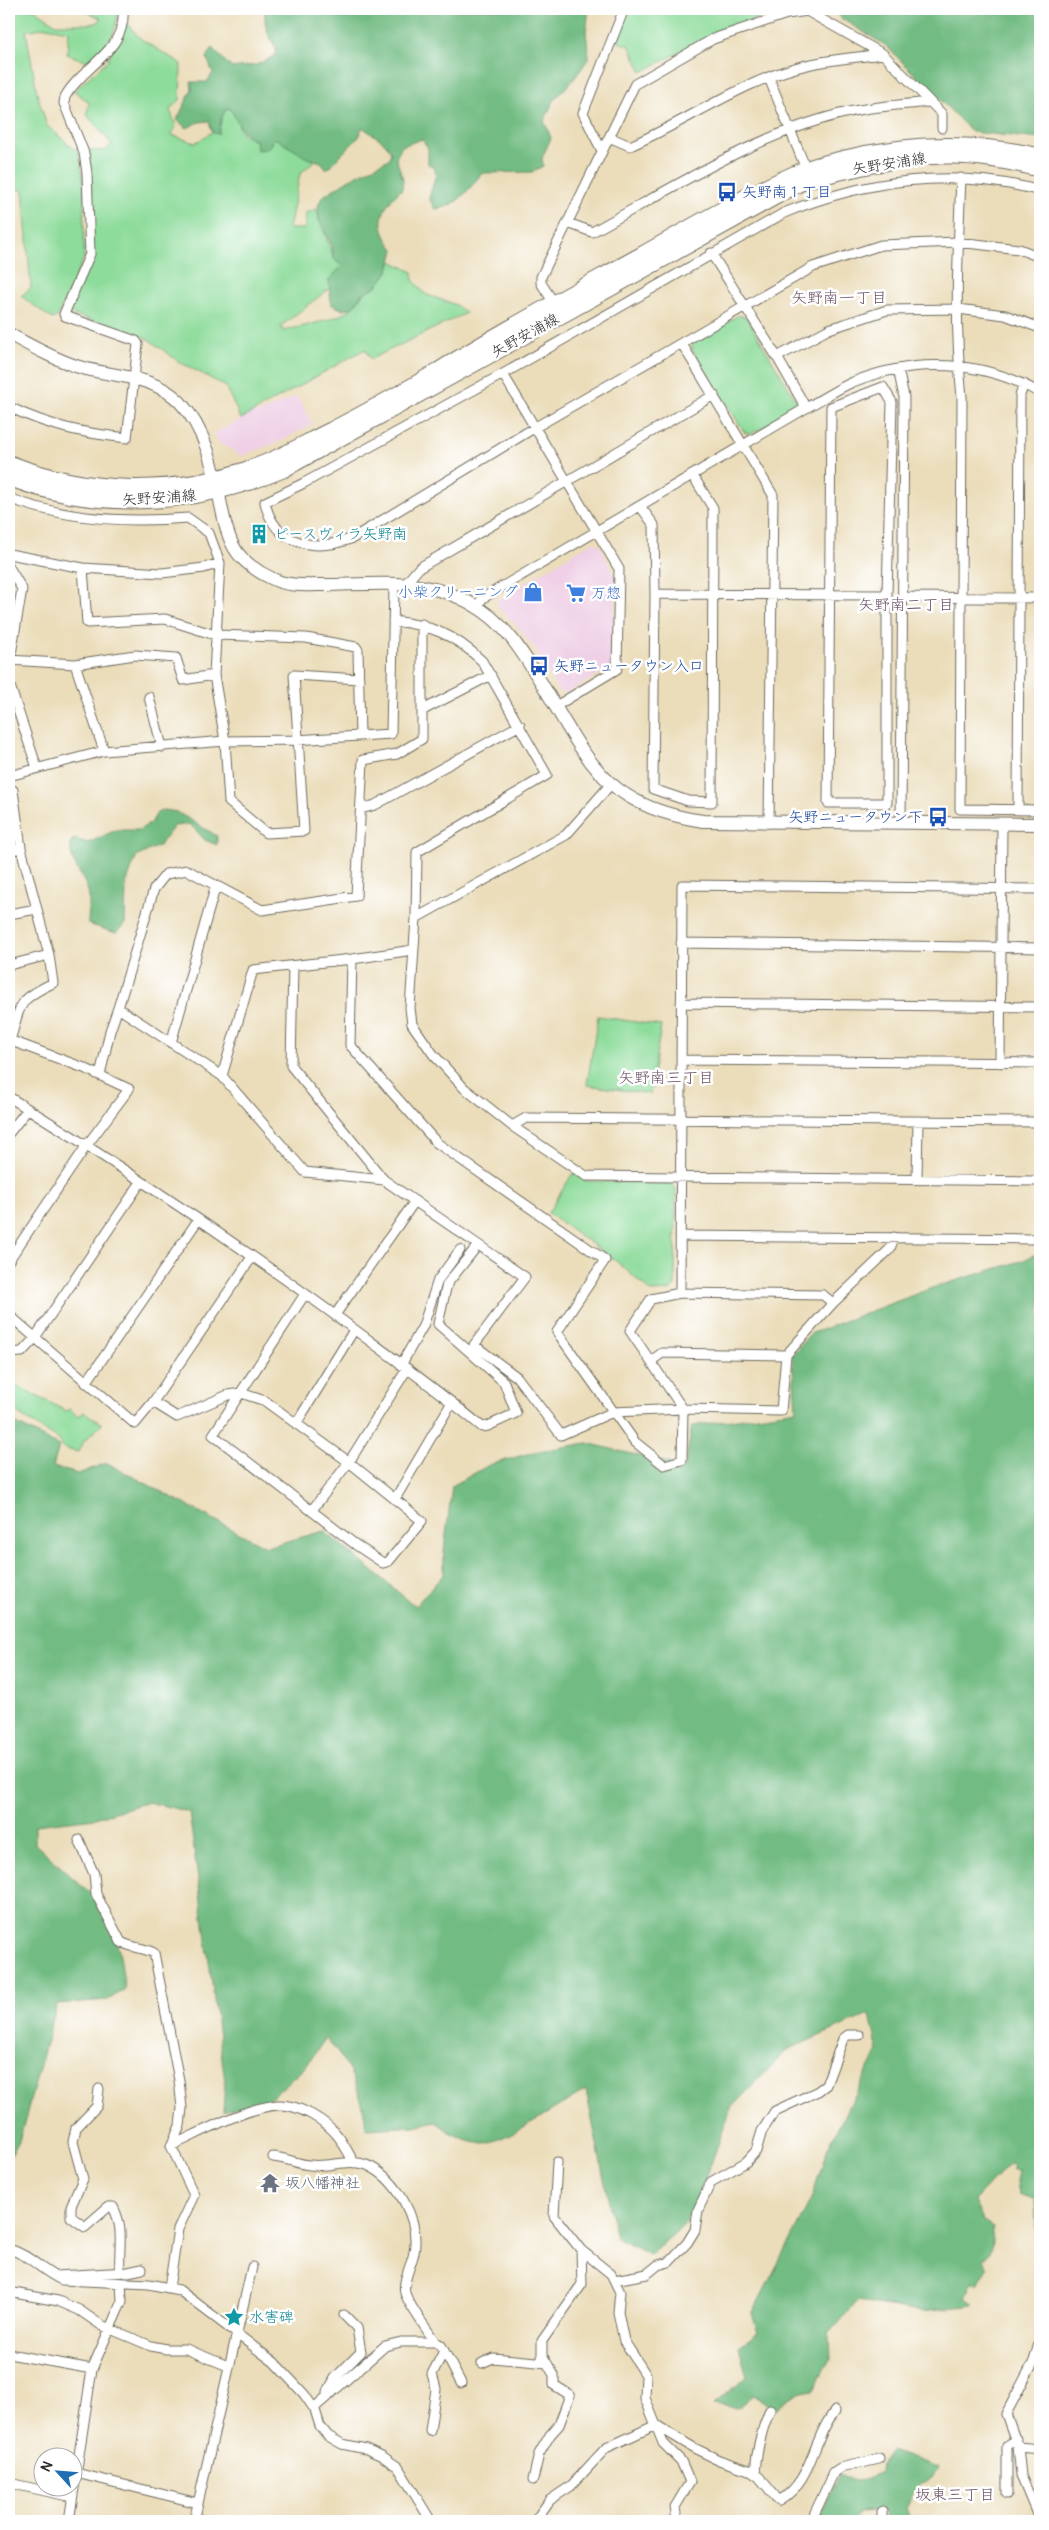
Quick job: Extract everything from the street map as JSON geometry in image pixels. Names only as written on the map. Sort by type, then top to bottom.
[{"type":"main road","name":"矢野安浦線","points":[[9,463],[64,480],[107,486],[217,485],[344,423],[418,383],[554,302],[735,203],[806,168],[873,150],[942,144],[1011,149],[1040,156]]},
{"type":"main road","name":"矢野安浦線","points":[[9,478],[61,494],[106,500],[159,501],[283,470],[806,180],[873,164],[946,156],[1005,161],[1040,170]]},
{"type":"street","points":[[9,407],[33,418],[79,433],[127,438],[138,344],[64,314],[90,254],[85,156],[64,103],[65,97],[106,54],[115,41],[124,15],[123,9]]},
{"type":"street","points":[[602,151],[583,113],[624,9]]},
{"type":"street","points":[[554,302],[541,283],[542,277],[635,84],[713,39],[787,14],[807,10],[882,54],[942,114],[942,128]]},
{"type":"street","points":[[609,137],[630,146],[712,104],[770,78],[810,64],[882,54]]},
{"type":"street","points":[[770,78],[806,168]]},
{"type":"street","points":[[568,223],[592,232],[710,169],[790,130],[850,112],[928,102]]},
{"type":"street","points":[[1040,191],[961,178],[877,185],[823,197],[784,213],[710,253],[503,374],[304,483],[265,502],[268,514],[276,527],[296,542],[321,545],[341,543],[353,538],[534,428],[682,344],[813,266],[881,245],[958,242],[1019,249],[1040,257]]},
{"type":"street","points":[[961,178],[958,242],[959,365],[962,397],[960,809],[1040,810]]},
{"type":"street","points":[[710,253],[777,357],[806,408]]},
{"type":"street","points":[[777,357],[829,329],[887,310],[958,309],[1005,315],[1040,328]]},
{"type":"street","points":[[9,334],[46,354],[78,367],[134,377],[160,387],[180,402],[201,433],[217,485],[225,524],[234,548],[248,563],[271,579],[304,585],[418,584],[453,595],[490,617],[513,638],[556,706],[579,747],[610,785],[650,809],[676,817],[703,821],[1040,824]]},
{"type":"street","points":[[682,344],[772,495],[768,823]]},
{"type":"street","points":[[476,608],[483,598],[596,531],[693,476],[806,408],[851,383],[874,374],[928,365],[959,365],[994,373],[1024,384],[1040,393]]},
{"type":"street","points":[[898,369],[904,397],[902,822]]},
{"type":"street","points":[[503,374],[619,568],[617,669],[556,706]]},
{"type":"street","points":[[1018,809],[1020,396],[1024,384]]},
{"type":"street","points":[[883,387],[892,402],[887,595],[887,803],[828,803],[830,595],[831,407],[883,387]]},
{"type":"street","points":[[9,776],[104,751],[225,741],[296,740],[391,734],[393,621],[400,583],[419,568],[714,395]]},
{"type":"street","points":[[640,506],[654,525],[653,790],[688,800],[712,802],[713,508],[693,476]]},
{"type":"street","points":[[10,500],[84,517],[151,521],[188,518],[209,532],[220,563],[214,675],[225,741],[229,802],[266,833],[304,831],[296,740],[294,675],[359,679]]},
{"type":"street","points":[[9,554],[83,568],[162,573],[204,568],[220,563]]},
{"type":"street","points":[[9,568],[22,589],[9,660],[75,664],[135,655],[176,658],[183,680],[214,675]]},
{"type":"street","points":[[83,568],[88,623],[165,619],[215,635],[306,638],[356,647],[358,650],[360,736]]},
{"type":"street","points":[[655,594],[887,595]]},
{"type":"street","points":[[902,597],[1040,598]]},
{"type":"street","points":[[393,621],[422,624],[443,633],[471,650],[491,675],[547,775],[417,852],[416,918],[410,1008],[412,1024],[432,1054],[464,1088],[512,1126],[586,1176],[1040,1182]]},
{"type":"street","points":[[100,1075],[110,1031],[154,889],[166,874],[188,870],[262,910],[356,896],[363,760],[397,754],[422,740],[422,624]]},
{"type":"street","points":[[75,664],[104,751]]},
{"type":"street","points":[[423,710],[491,675]]},
{"type":"street","points":[[9,683],[37,768]]},
{"type":"street","points":[[149,697],[162,747]]},
{"type":"street","points":[[361,809],[375,805],[520,725]]},
{"type":"street","points":[[416,918],[566,836],[610,785]]},
{"type":"street","points":[[9,791],[13,790],[21,848],[49,955],[53,983],[28,994],[20,1006],[10,1040],[100,1075],[129,1089],[87,1145],[9,1260]]},
{"type":"street","points":[[1000,1063],[1002,824]]},
{"type":"street","points":[[9,850],[21,848]]},
{"type":"street","points":[[171,1043],[216,885]]},
{"type":"street","points":[[680,1293],[682,1236],[680,1178],[682,885],[1040,889]]},
{"type":"street","points":[[9,914],[37,909]]},
{"type":"street","points":[[682,943],[1040,948]]},
{"type":"street","points":[[222,1076],[253,970],[413,950]]},
{"type":"street","points":[[9,964],[49,955]]},
{"type":"street","points":[[352,959],[350,1045],[436,1143],[605,1260],[557,1332],[635,1442],[664,1465],[682,1460],[684,1409],[630,1332],[651,1299],[680,1293],[823,1295],[833,1302]]},
{"type":"street","points":[[293,966],[291,1066],[384,1180],[525,1277],[474,1345],[517,1377],[561,1435],[613,1412],[684,1409],[782,1411],[786,1355],[833,1302],[890,1249],[894,1237]]},
{"type":"street","points":[[681,1003],[1040,1007]]},
{"type":"street","points":[[118,1008],[222,1076],[305,1172],[384,1180]]},
{"type":"street","points":[[682,1060],[1040,1063]]},
{"type":"street","points":[[9,1097],[87,1145],[252,1257],[335,1315],[452,1402],[482,1427],[516,1413],[504,1382],[438,1324],[447,1284],[478,1245]]},
{"type":"street","points":[[9,1133],[28,1109]]},
{"type":"street","points":[[512,1126],[526,1118],[1040,1122]]},
{"type":"street","points":[[916,1179],[918,1121]]},
{"type":"street","points":[[9,1353],[22,1352],[34,1339],[141,1182]]},
{"type":"street","points":[[335,1315],[415,1201]]},
{"type":"street","points":[[86,1383],[198,1220]]},
{"type":"street","points":[[682,1236],[1040,1239]]},
{"type":"street","points":[[312,1510],[348,1462],[404,1367],[423,1326],[438,1280],[460,1250]]},
{"type":"street","points":[[9,1316],[135,1424],[153,1402],[252,1257]]},
{"type":"street","points":[[153,1402],[177,1417],[228,1395],[241,1392],[265,1402],[348,1462],[422,1521],[389,1561],[383,1563],[214,1435],[241,1392],[305,1294]]},
{"type":"street","points":[[296,1424],[354,1330]]},
{"type":"street","points":[[651,1361],[662,1353],[786,1355]]},
{"type":"street","points":[[395,1500],[452,1402]]},
{"type":"street","points":[[79,1840],[94,1874],[96,1894],[121,1942],[154,1953],[179,2080],[182,2108],[180,2126],[171,2146],[194,2195],[178,2229],[169,2288]]},
{"type":"street","points":[[614,2280],[647,2274],[658,2265],[669,2262],[687,2243],[695,2230],[698,2210],[711,2182],[746,2162],[756,2151],[762,2131],[775,2111],[826,2085],[844,2040],[848,2035],[859,2035]]},
{"type":"street","points":[[99,2089],[97,2106],[76,2128],[73,2142],[83,2179],[70,2206],[71,2218],[84,2227],[108,2207],[113,2207],[120,2220],[121,2237],[118,2252],[120,2272]]},
{"type":"street","points":[[171,2146],[257,2109],[280,2105],[292,2108],[326,2124],[339,2137],[354,2162]]},
{"type":"street","points":[[273,2157],[313,2166],[347,2161],[354,2162],[369,2166],[383,2176],[408,2208],[414,2226],[415,2251],[405,2284],[406,2294],[434,2342]]},
{"type":"street","points":[[557,2162],[554,2216],[581,2250],[611,2274],[620,2292],[618,2312],[624,2341],[646,2376],[645,2398],[663,2443],[682,2461],[690,2482],[676,2507],[677,2521]]},
{"type":"street","points":[[9,2249],[24,2253],[53,2276],[75,2283],[149,2284],[178,2290],[274,2362],[304,2394],[314,2408],[320,2426],[328,2436],[342,2444],[366,2449],[382,2456],[398,2467],[431,2521]]},
{"type":"street","points":[[533,2480],[539,2454],[550,2435],[559,2425],[570,2395],[554,2385],[554,2375],[542,2355],[542,2341],[582,2284],[581,2250]]},
{"type":"street","points":[[194,2521],[235,2333],[252,2267]]},
{"type":"street","points":[[53,2276],[142,2269]]},
{"type":"street","points":[[80,2448],[92,2369],[108,2328],[122,2301],[121,2283]]},
{"type":"street","points":[[9,2292],[58,2301],[108,2328],[151,2346],[166,2349],[186,2349],[215,2363],[228,2366]]},
{"type":"street","points":[[323,2400],[335,2378],[361,2352],[357,2328],[344,2315]]},
{"type":"street","points":[[1040,2340],[1037,2362],[1006,2414],[1017,2443],[1021,2476],[1040,2521]]},
{"type":"street","points":[[314,2408],[385,2346],[402,2342],[434,2342],[441,2346],[461,2383]]},
{"type":"street","points":[[430,2431],[436,2389],[432,2374],[444,2351]]},
{"type":"street","points":[[9,2354],[92,2369]]},
{"type":"street","points":[[482,2363],[493,2358],[547,2364]]},
{"type":"street","points":[[755,2474],[760,2433],[770,2410]]},
{"type":"street","points":[[656,2425],[694,2448],[755,2474],[779,2501],[791,2494],[813,2458],[821,2432],[835,2411]]},
{"type":"street","points":[[535,2521],[550,2500],[570,2486],[606,2448],[656,2425]]},
{"type":"street","points":[[1007,2494],[1006,2446],[1017,2443],[1040,2449]]},
{"type":"street","points":[[810,2521],[834,2472],[840,2468],[879,2459]]},
{"type":"street","points":[[82,2474],[198,2503]]},
{"type":"street","points":[[9,2483],[32,2488]]},
{"type":"street","points":[[69,2521],[72,2498]]},
{"type":"shaded area","points":[[297,396],[313,424],[281,441],[241,456],[218,442],[214,433],[256,412],[257,414]]},
{"type":"shaded area","points":[[592,542],[600,545],[615,576],[614,659],[611,667],[567,693],[558,691],[534,647],[498,607],[497,600]]},
{"type":"green space","points":[[9,9],[34,9],[56,24],[91,24],[99,22],[101,18],[79,9],[118,9],[114,32],[107,45],[91,63],[67,54],[69,31],[46,27],[26,31],[37,93],[47,126],[79,153],[84,184],[84,258],[57,317],[52,319],[21,296],[31,288],[23,190],[9,189]]},
{"type":"green space","points":[[268,9],[589,9],[586,32],[589,58],[574,79],[554,100],[544,121],[551,138],[542,158],[543,166],[532,172],[482,173],[462,197],[450,205],[435,209],[429,198],[436,174],[434,167],[428,164],[428,148],[422,139],[402,146],[396,158],[403,179],[402,189],[389,203],[382,218],[384,232],[394,249],[389,270],[377,286],[362,294],[353,307],[343,310],[331,304],[329,280],[342,266],[334,259],[332,246],[319,220],[318,206],[322,197],[348,180],[389,159],[391,152],[385,143],[362,127],[359,137],[327,169],[321,162],[307,158],[275,138],[267,149],[257,150],[256,141],[245,133],[228,107],[222,116],[218,134],[212,132],[209,121],[199,122],[187,128],[177,120],[192,89],[191,82],[207,82],[213,73],[207,58],[212,48],[232,68],[256,65],[275,56],[276,48],[269,35],[265,21],[265,11]]},
{"type":"green space","points":[[627,9],[781,9],[706,38],[642,72],[629,45],[617,42]]},
{"type":"green space","points":[[834,9],[1040,9],[1040,139],[972,132],[885,45],[842,19]]},
{"type":"green space","points":[[127,24],[141,39],[181,64],[180,100],[170,110],[176,126],[172,135],[195,143],[212,132],[218,134],[222,116],[228,107],[238,119],[239,128],[243,134],[267,148],[275,138],[314,161],[300,174],[289,229],[305,229],[305,213],[316,209],[334,259],[343,266],[329,280],[330,288],[281,326],[283,331],[310,325],[347,312],[362,295],[384,278],[391,261],[413,272],[413,280],[425,294],[456,305],[466,313],[371,359],[365,349],[241,419],[225,386],[178,361],[147,338],[71,314],[69,311],[91,258],[92,189],[89,150],[105,151],[112,144],[87,115],[89,102],[74,91],[107,61]]},
{"type":"green space","points":[[739,315],[747,318],[797,402],[794,410],[751,434],[745,433],[692,349],[693,342]]},
{"type":"green space","points":[[164,810],[177,812],[217,836],[217,845],[205,840],[190,824],[174,826],[160,845],[136,857],[126,884],[125,924],[116,933],[88,924],[88,892],[71,854],[71,841],[75,839],[88,843],[116,830],[139,830],[151,823],[157,813]]},
{"type":"green space","points":[[598,1016],[661,1026],[650,1094],[587,1085]]},
{"type":"green space","points":[[573,1173],[586,1181],[671,1184],[676,1188],[675,1286],[669,1291],[651,1292],[616,1261],[548,1213]]},
{"type":"green space","points":[[1040,1252],[1040,2230],[1036,2229],[1035,2199],[1019,2194],[1017,2181],[1019,2170],[1013,2170],[1012,2164],[1008,2165],[974,2201],[983,2221],[994,2227],[990,2253],[984,2259],[987,2268],[978,2284],[972,2283],[966,2297],[974,2305],[922,2311],[858,2301],[829,2334],[830,2359],[814,2390],[793,2396],[776,2410],[754,2395],[738,2408],[713,2405],[747,2377],[739,2346],[758,2333],[752,2314],[812,2197],[828,2147],[878,2051],[870,2014],[787,2050],[731,2108],[706,2178],[684,2225],[650,2255],[616,2238],[586,2090],[519,2130],[483,2143],[452,2133],[435,2121],[415,2126],[367,2129],[362,2103],[354,2080],[343,2060],[326,2038],[305,2067],[270,2099],[223,2112],[225,2081],[189,1812],[148,1802],[95,1818],[35,1825],[35,1844],[99,1901],[119,1949],[125,1989],[108,2000],[57,2004],[19,2141],[9,2158],[9,1420],[59,1446],[53,1467],[78,1474],[107,1463],[266,1547],[324,1531],[415,1606],[444,1574],[444,1551],[452,1486],[489,1465],[534,1452],[587,1443],[685,1467],[692,1426],[796,1410],[792,1355],[810,1334],[932,1288],[1024,1260]]},
{"type":"green space","points":[[13,1384],[66,1411],[70,1409],[77,1416],[84,1412],[102,1424],[84,1441],[79,1452],[65,1449],[59,1440],[9,1408],[9,1389]]},
{"type":"green space","points":[[890,2451],[938,2467],[932,2478],[918,2486],[906,2507],[910,2518],[919,2521],[886,2521],[885,2511],[858,2513],[853,2521],[819,2521],[839,2474],[855,2480],[874,2475],[880,2472],[881,2463]]},
{"type":"place","name":"矢野南１丁目","points":[[727,192]]},
{"type":"place","name":"ピースヴィラ矢野南","points":[[259,534]]},
{"type":"place","name":"小柴クリーニング","points":[[533,592]]},
{"type":"place","name":"万惣","points":[[576,593]]},
{"type":"place","name":"矢野ニュータウン入口","points":[[539,666]]},
{"type":"place","name":"矢野ニュータウン下","points":[[938,817]]},
{"type":"place","name":"坂八幡神社","points":[[270,2183]]},
{"type":"place","name":"水害碑","points":[[234,2317]]},
{"type":"district","name":"矢野南一丁目","points":[[839,298]]},
{"type":"district","name":"矢野南二丁目","points":[[906,605]]},
{"type":"district","name":"矢野南三丁目","points":[[666,1078]]},
{"type":"district","name":"坂東三丁目","points":[[955,2495]]}]
